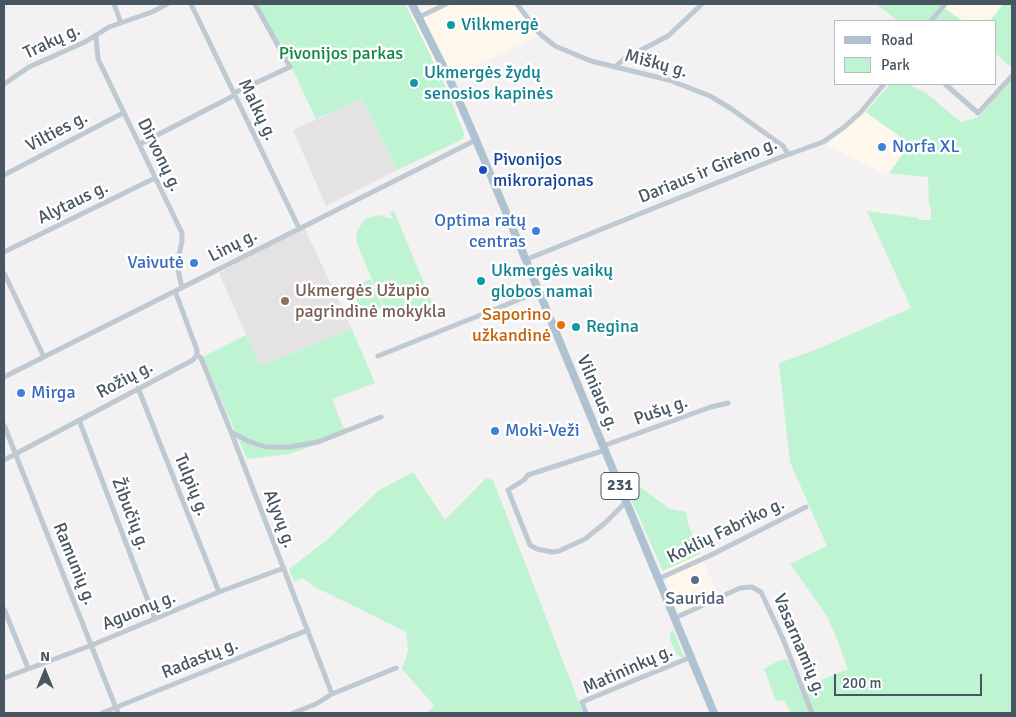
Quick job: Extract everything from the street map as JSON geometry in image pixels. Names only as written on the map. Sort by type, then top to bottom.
[{"type":"main road","name":"Vilniaus g.","points":[[412,4],[450,80],[476,140],[714,713]]},
{"type":"street","points":[[114,4],[121,23]]},
{"type":"street","name":"Trakų g.","points":[[4,84],[29,67],[96,37],[100,32],[152,12],[167,4]]},
{"type":"street","name":"Malkų g.","points":[[191,4],[299,228]]},
{"type":"street","points":[[140,144],[234,94],[290,67],[255,4]]},
{"type":"street","points":[[419,17],[446,4]]},
{"type":"street","name":"Miškų g.","points":[[517,4],[539,33],[555,46],[578,57],[669,80],[710,96],[783,146],[788,154]]},
{"type":"street","points":[[615,67],[624,59],[668,36],[702,4]]},
{"type":"street","points":[[932,20],[945,4]]},
{"type":"street","name":"Dirvonų g.","points":[[96,37],[98,60],[182,233],[177,265],[179,283],[182,288]]},
{"type":"street","points":[[946,85],[978,113],[1012,76]]},
{"type":"street","name":"Dariaus ir Girėno g.","points":[[526,260],[788,154],[817,145],[830,138],[861,112],[883,85]]},
{"type":"street","name":"Vilties g.","points":[[4,176],[124,113]]},
{"type":"street","name":"Linų g.","points":[[4,378],[476,140]]},
{"type":"street","name":"Alytaus g.","points":[[4,252],[155,178]]},
{"type":"street","points":[[4,273],[44,357]]},
{"type":"street","points":[[175,291],[197,350],[197,355]]},
{"type":"street","points":[[378,356],[538,292]]},
{"type":"street","name":"Rožių g.","points":[[4,460],[193,360],[197,355]]},
{"type":"street","name":"Alyvų g.","points":[[197,355],[201,358],[231,432],[332,694]]},
{"type":"street","name":"Tulpių g.","points":[[138,388],[219,592]]},
{"type":"street","name":"Pušų g.","points":[[626,502],[605,523],[584,539],[560,551],[552,552],[538,550],[530,545],[508,490],[528,476],[710,407],[728,403]]},
{"type":"street","points":[[231,432],[248,441],[266,446],[290,447],[318,442],[381,417]]},
{"type":"street","name":"Žibučių g.","points":[[78,420],[156,619]]},
{"type":"street","name":"Ramunių g.","points":[[4,425],[117,711]]},
{"type":"street","name":"Koklių Fabriko g.","points":[[658,579],[709,556],[806,507]]},
{"type":"street","name":"Aguonų g.","points":[[4,678],[284,568]]},
{"type":"street","name":"Vasarnamių g.","points":[[675,618],[740,588],[752,587],[762,592],[812,713]]},
{"type":"street","points":[[4,609],[28,668]]},
{"type":"street","name":"Radastų g.","points":[[102,713],[117,711],[308,630]]},
{"type":"street","name":"Matininkų g.","points":[[586,713],[582,702],[691,657]]},
{"type":"street","points":[[293,713],[316,704],[332,694],[396,668]]},
{"type":"shaded area","points":[[437,4],[514,4],[538,36],[443,81],[411,16]]},
{"type":"shaded area","points":[[1003,4],[991,20],[962,20],[939,5]]},
{"type":"shaded area","points":[[362,99],[397,170],[326,206],[293,130]]},
{"type":"shaded area","points":[[866,112],[910,144],[889,173],[883,173],[827,145]]},
{"type":"shaded area","name":"Ukmergės Užupio pagrindinė mokykla","points":[[304,227],[352,329],[260,366],[219,273]]},
{"type":"shaded area","points":[[700,554],[719,596],[680,613],[663,571]]},
{"type":"green space","name":"Pivonijos parkas","points":[[257,4],[405,4],[443,81],[464,133],[463,139],[397,170],[362,99],[316,119],[291,66]]},
{"type":"green space","points":[[876,4],[939,4],[962,20],[897,20]]},
{"type":"green space","points":[[1003,4],[1012,4],[1012,68],[996,54],[996,20],[991,20]]},
{"type":"green space","points":[[1012,79],[1012,713],[791,713],[784,700],[776,701],[764,669],[778,661],[787,659],[800,689],[848,669],[827,616],[790,564],[827,546],[790,462],[779,363],[815,350],[911,308],[867,211],[918,218],[919,220],[931,220],[928,177],[889,173],[910,144],[866,112],[889,85],[909,85],[926,93],[961,122],[979,117]]},
{"type":"green space","points":[[394,211],[433,305],[430,307],[426,298],[422,309],[405,317],[393,315],[384,307],[357,244],[356,237],[357,231],[365,219],[379,215],[393,219],[390,212]]},
{"type":"green space","points":[[371,279],[383,308],[363,316],[351,287]]},
{"type":"green space","points":[[352,329],[375,383],[332,399],[346,434],[290,454],[247,459],[203,357],[246,335],[260,366]]},
{"type":"green space","points":[[413,472],[445,520],[486,478],[493,480],[583,713],[426,713],[433,707],[433,704],[402,669],[408,651],[406,632],[313,586],[303,578],[294,582],[289,569],[327,540],[378,491]]},
{"type":"green space","points":[[640,487],[670,509],[686,512],[688,524],[700,554],[663,571],[628,492]]},
{"type":"green space","points":[[673,630],[684,657],[682,658],[677,655],[670,640],[670,634]]},
{"type":"place","name":"Vilkmergė","points":[[451,25]]},
{"type":"place","name":"Ukmergės žydų senosios kapinės","points":[[414,83]]},
{"type":"place","name":"Norfa XL","points":[[882,147]]},
{"type":"place","name":"Pivonijos mikrorajonas","points":[[483,170]]},
{"type":"place","name":"Optima ratų centras","points":[[536,231]]},
{"type":"place","name":"Vaivutė","points":[[194,263]]},
{"type":"place","name":"Ukmergės vaikų globos namai","points":[[481,281]]},
{"type":"place","name":"Ukmergės Užupio pagrindinė mokykla","points":[[285,301]]},
{"type":"place","name":"Saporino užkandinė","points":[[561,325]]},
{"type":"place","name":"Regina","points":[[576,327]]},
{"type":"place","name":"Mirga","points":[[21,393]]},
{"type":"place","name":"Moki-Veži","points":[[495,431]]},
{"type":"place","name":"Saurida","points":[[695,580]]}]
